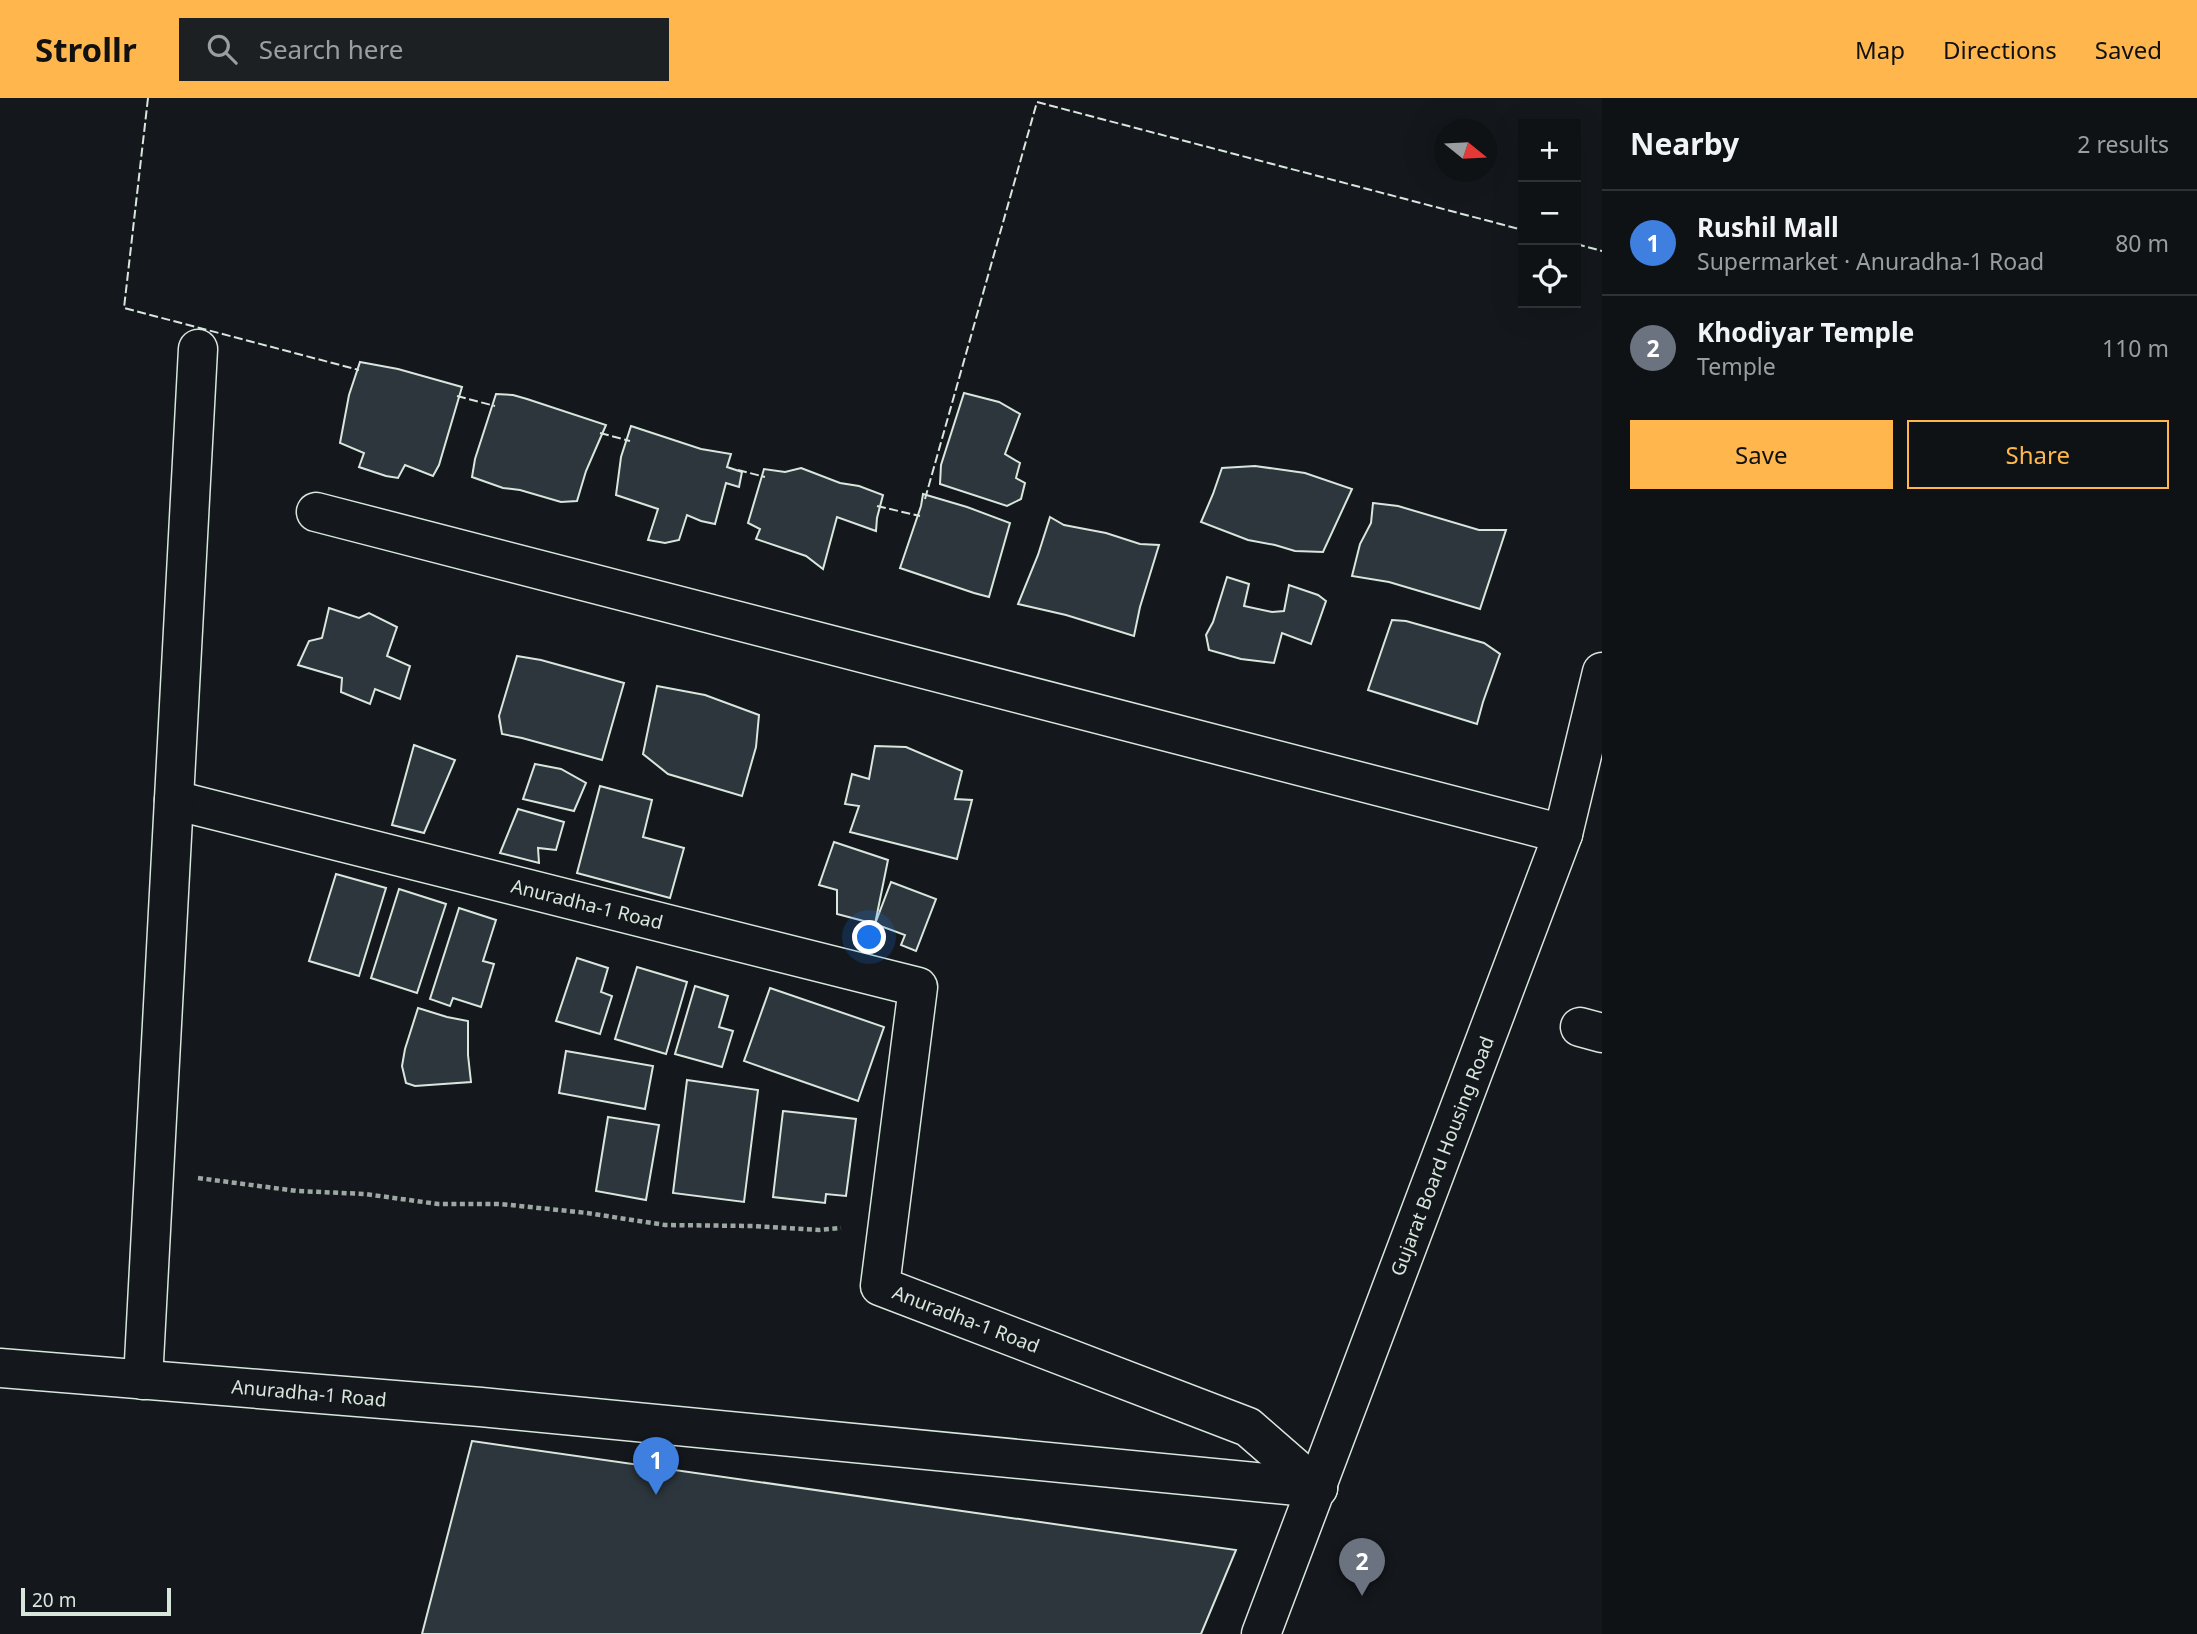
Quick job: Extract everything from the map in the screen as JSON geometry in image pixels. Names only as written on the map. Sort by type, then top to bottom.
[{"type":"street","points":[[143,1380],[198,349]]},
{"type":"street","points":[[316,512],[1563,834]]},
{"type":"street","name":"Gujarat Board Housing Road","points":[[1261,1634],[1563,834],[1602,672]]},
{"type":"street","name":"Anuradha-1 Road","points":[[174,800],[918,987],[880,1286],[1248,1427],[1318,1488]]},
{"type":"street","name":"Anuradha-1 Road","points":[[0,1368],[481,1407],[1318,1488]]},
{"type":"path","points":[[154,1170],[297,1191],[365,1194],[438,1204],[501,1205],[587,1213],[665,1225],[820,1230],[887,1225]]},
{"type":"building","points":[[360,362],[398,369],[462,387],[439,465],[433,476],[405,465],[398,478],[359,467],[364,453],[340,443],[349,395]]},
{"type":"building","points":[[964,393],[999,402],[1020,414],[1005,454],[1020,463],[1016,478],[1025,483],[1021,499],[1007,506],[940,484],[941,465]]},
{"type":"building","points":[[496,394],[513,395],[606,425],[586,471],[577,501],[561,502],[503,488],[472,477],[475,459]]},
{"type":"building","points":[[631,426],[701,449],[731,454],[727,467],[742,472],[739,487],[726,483],[715,524],[687,515],[679,540],[665,543],[648,540],[658,509],[616,495],[621,457]]},
{"type":"building","points":[[1255,466],[1305,473],[1352,489],[1323,552],[1295,551],[1248,540],[1201,522],[1222,468]]},
{"type":"building","points":[[801,468],[883,495],[876,531],[837,517],[823,569],[806,556],[756,539],[760,529],[748,523],[764,469],[785,472]]},
{"type":"building","points":[[923,494],[1010,523],[989,597],[900,568]]},
{"type":"building","points":[[1373,503],[1398,506],[1479,530],[1506,530],[1480,609],[1389,582],[1352,576],[1360,544],[1371,523]]},
{"type":"building","points":[[1050,517],[1064,525],[1106,533],[1140,544],[1159,545],[1134,636],[1066,615],[1018,604]]},
{"type":"building","points":[[1227,577],[1249,584],[1244,606],[1272,612],[1284,611],[1289,585],[1318,595],[1326,601],[1311,644],[1282,633],[1274,663],[1241,659],[1209,650],[1206,635],[1213,622]]},
{"type":"building","points":[[329,608],[359,618],[369,613],[397,627],[387,656],[410,666],[400,699],[375,689],[370,704],[341,692],[342,678],[298,665],[309,641],[322,638]]},
{"type":"building","points":[[1392,620],[1406,621],[1484,643],[1500,654],[1477,724],[1368,690]]},
{"type":"building","points":[[517,656],[624,683],[602,760],[502,734],[499,716]]},
{"type":"building","points":[[657,686],[705,695],[759,715],[756,747],[742,796],[668,774],[643,754]]},
{"type":"building","points":[[414,745],[455,760],[424,833],[392,825]]},
{"type":"building","points":[[875,746],[906,747],[962,771],[955,799],[972,800],[957,859],[850,832],[859,806],[845,804],[852,774],[869,779]]},
{"type":"building","points":[[535,764],[561,769],[586,783],[574,811],[523,799]]},
{"type":"building","points":[[600,786],[652,800],[643,837],[684,848],[670,898],[577,873]]},
{"type":"building","points":[[518,809],[564,822],[556,850],[538,848],[539,863],[500,853]]},
{"type":"building","points":[[834,842],[888,860],[875,924],[837,914],[837,890],[819,885]]},
{"type":"building","points":[[336,874],[386,888],[359,976],[309,961]]},
{"type":"building","points":[[891,882],[936,899],[916,951],[901,945],[905,935],[875,924]]},
{"type":"building","points":[[399,889],[446,904],[417,993],[371,978]]},
{"type":"building","points":[[459,908],[496,920],[483,961],[494,964],[481,1007],[453,998],[450,1006],[430,999]]},
{"type":"building","points":[[577,958],[608,968],[601,992],[612,996],[600,1034],[556,1021]]},
{"type":"building","points":[[637,967],[687,982],[666,1054],[615,1039]]},
{"type":"building","points":[[695,986],[728,996],[719,1027],[733,1031],[722,1067],[675,1054]]},
{"type":"building","points":[[770,988],[884,1027],[858,1101],[744,1061]]},
{"type":"building","points":[[418,1008],[468,1021],[471,1082],[415,1086],[406,1083],[402,1066]]},
{"type":"building","points":[[566,1051],[653,1066],[645,1109],[559,1093]]},
{"type":"building","points":[[687,1080],[758,1090],[744,1202],[673,1193]]},
{"type":"building","points":[[783,1111],[856,1119],[846,1196],[826,1194],[825,1203],[773,1197]]},
{"type":"building","points":[[608,1117],[659,1125],[646,1200],[596,1191]]},
{"type":"building","points":[[472,1441],[1236,1550],[1201,1634],[422,1634]]},
{"type":"fence","points":[[148,98],[124,308],[359,370]]},
{"type":"fence","points":[[925,499],[1037,102],[1518,229]]},
{"type":"fence","points":[[1580,245],[1602,251]]},
{"type":"fence","points":[[457,396],[495,406]]},
{"type":"fence","points":[[600,433],[630,441]]},
{"type":"fence","points":[[738,470],[765,477]]},
{"type":"fence","points":[[877,506],[920,516]]},
{"type":"place","name":"Rushil Mall","points":[[656,1495]]},
{"type":"place","name":"Khodiyar Temple","points":[[1362,1596]]}]
